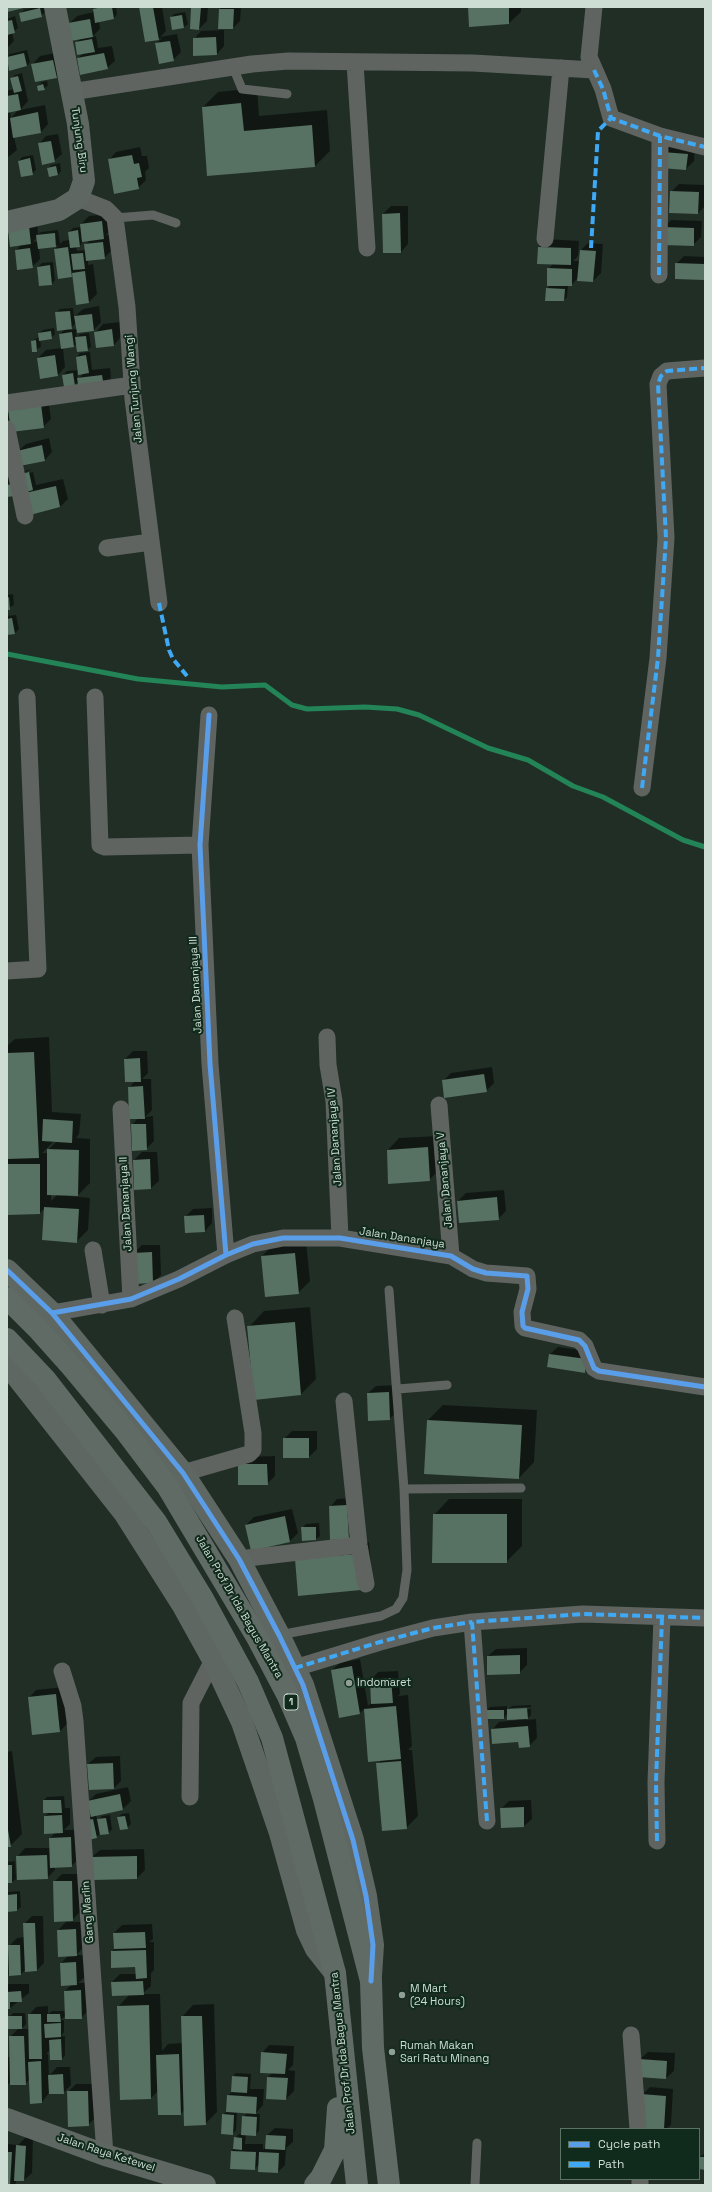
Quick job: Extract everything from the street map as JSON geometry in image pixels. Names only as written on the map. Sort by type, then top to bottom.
[{"type":"highway","name":"Jalan Prof Dr Ida Bagus Mantra","points":[[7,1298],[38,1329],[127,1433],[167,1486],[268,1637],[287,1694],[306,1738],[324,1799],[370,1981],[373,2048],[389,2185]]},
{"type":"highway","name":"Jalan Prof Dr Ida Bagus Mantra","points":[[7,1339],[45,1379],[156,1522],[175,1574],[248,1682],[272,1738],[335,1973],[357,2185]]},
{"type":"highway","points":[[315,2185],[324,2172],[335,2150],[343,2045]]},
{"type":"highway","points":[[373,2048],[395,2159],[403,2185]]},
{"type":"street","name":"Tunjung Biru","points":[[55,7],[72,92],[84,172],[84,181],[78,198]]},
{"type":"street","points":[[594,7],[589,48],[594,70],[603,89],[611,118],[660,136],[705,147]]},
{"type":"street","points":[[72,92],[233,67],[288,61],[355,63],[473,63],[594,70]]},
{"type":"street","points":[[355,63],[366,248]]},
{"type":"street","points":[[545,239],[561,68]]},
{"type":"street","points":[[659,275],[660,136]]},
{"type":"street","points":[[7,222],[59,210],[78,198],[106,209],[115,218]]},
{"type":"street","name":"Jalan Tunjung Wangi","points":[[115,218],[127,307],[132,385],[159,603]]},
{"type":"street","points":[[642,788],[658,658],[666,538],[658,384],[661,376],[667,371],[705,368]]},
{"type":"street","points":[[7,403],[132,385]]},
{"type":"street","points":[[7,429],[25,516]]},
{"type":"street","points":[[107,548],[151,542]]},
{"type":"street","points":[[7,971],[38,969],[27,697]]},
{"type":"street","points":[[95,697],[100,845],[105,847],[200,845]]},
{"type":"street","name":"Jalan Dananjaya III","points":[[209,715],[200,845],[210,1064],[226,1255]]},
{"type":"street","name":"Jalan Dananjaya IV","points":[[327,1037],[328,1065],[334,1101],[340,1238]]},
{"type":"street","name":"Jalan Dananjaya V","points":[[439,1105],[451,1256]]},
{"type":"street","name":"Jalan Dananjaya II","points":[[121,1109],[131,1299]]},
{"type":"street","name":"Jalan Dananjaya","points":[[52,1313],[131,1299],[179,1280],[226,1255],[253,1244],[283,1238],[340,1238],[451,1256],[473,1269],[486,1272],[527,1276],[528,1289],[522,1312],[523,1326],[536,1332],[579,1340],[585,1346],[594,1368],[599,1371],[705,1387]]},
{"type":"street","points":[[93,1250],[102,1305]]},
{"type":"street","points":[[7,1270],[52,1313],[184,1473],[239,1559],[268,1637],[295,1668],[320,1732],[353,1840],[366,1896],[373,1945],[370,1981]]},
{"type":"street","points":[[184,1473],[249,1454],[253,1450],[253,1433],[235,1318]]},
{"type":"street","points":[[11,1372],[175,1574],[242,1722],[280,1833],[307,1930],[316,1949],[335,1973]]},
{"type":"street","points":[[344,1401],[360,1545],[366,1584]]},
{"type":"street","points":[[239,1559],[360,1545]]},
{"type":"street","points":[[295,1668],[433,1628],[472,1622],[583,1614],[705,1618]]},
{"type":"street","points":[[657,1841],[656,1782],[662,1617]]},
{"type":"street","points":[[472,1622],[486,1821]]},
{"type":"street","points":[[190,1797],[191,1703],[213,1660]]},
{"type":"street","name":"Gang Marlin","points":[[62,1671],[73,1706],[75,1721],[105,2155]]},
{"type":"street","points":[[631,2034],[638,2128]]},
{"type":"street","name":"Jalan Raya Ketewel","points":[[7,2119],[105,2155],[205,2185]]},
{"type":"lane","points":[[233,67],[242,89],[287,94]]},
{"type":"lane","points":[[115,218],[153,214],[176,223]]},
{"type":"lane","points":[[268,1637],[381,1616],[396,1609],[403,1598],[406,1587],[404,1489],[398,1389],[389,1290]]},
{"type":"lane","points":[[398,1389],[447,1385]]},
{"type":"lane","points":[[404,1489],[521,1488]]},
{"type":"lane","points":[[475,2185],[477,2143]]},
{"type":"building","points":[[7,7],[24,7],[24,8],[7,12]]},
{"type":"building","points":[[112,7],[114,19],[95,23],[93,9]]},
{"type":"building","points":[[139,7],[153,7],[159,40],[145,42]]},
{"type":"building","points":[[191,7],[201,7],[199,30],[190,29]]},
{"type":"building","points":[[468,7],[509,7],[509,24],[469,27]]},
{"type":"building","points":[[40,8],[42,17],[21,22],[19,13]]},
{"type":"building","points":[[219,9],[234,9],[233,29],[218,29]]},
{"type":"building","points":[[182,15],[184,28],[172,30],[170,17]]},
{"type":"building","points":[[90,19],[93,37],[71,41],[68,23]]},
{"type":"building","points":[[12,20],[15,33],[7,35],[7,21]]},
{"type":"building","points":[[216,37],[217,55],[193,56],[193,38]]},
{"type":"building","points":[[92,39],[95,52],[77,55],[75,42]]},
{"type":"building","points":[[170,41],[174,61],[159,64],[155,43]]},
{"type":"building","points":[[24,53],[27,66],[9,71],[7,57]]},
{"type":"building","points":[[104,53],[108,69],[80,75],[77,58]]},
{"type":"building","points":[[53,60],[57,78],[35,82],[31,64]]},
{"type":"building","points":[[18,76],[22,91],[14,93],[10,78]]},
{"type":"building","points":[[43,84],[45,90],[38,91],[37,86]]},
{"type":"building","points":[[18,94],[21,110],[7,113],[7,96]]},
{"type":"building","points":[[241,103],[244,131],[312,125],[315,167],[207,176],[202,107]]},
{"type":"building","points":[[38,112],[41,133],[13,138],[10,118]]},
{"type":"building","points":[[51,141],[55,162],[42,165],[38,143]]},
{"type":"building","points":[[662,152],[688,154],[686,170],[661,168]]},
{"type":"building","points":[[132,155],[134,164],[139,163],[142,177],[137,178],[139,189],[114,194],[108,159]]},
{"type":"building","points":[[30,158],[33,175],[21,177],[18,161]]},
{"type":"building","points":[[56,166],[58,175],[49,177],[47,168]]},
{"type":"building","points":[[670,191],[699,192],[698,214],[669,213]]},
{"type":"building","points":[[400,213],[401,253],[383,253],[382,214]]},
{"type":"building","points":[[102,221],[104,239],[82,242],[80,224]]},
{"type":"building","points":[[29,226],[31,244],[10,247],[8,229]]},
{"type":"building","points":[[662,227],[694,228],[694,246],[662,245]]},
{"type":"building","points":[[78,230],[80,247],[70,248],[68,232]]},
{"type":"building","points":[[55,233],[56,247],[38,249],[36,235]]},
{"type":"building","points":[[103,242],[105,259],[86,261],[84,244]]},
{"type":"building","points":[[68,247],[72,277],[58,279],[54,249]]},
{"type":"building","points":[[538,247],[571,248],[571,265],[537,264]]},
{"type":"building","points":[[30,248],[33,268],[17,270],[15,250]]},
{"type":"building","points":[[580,250],[596,251],[593,282],[577,281]]},
{"type":"building","points":[[83,253],[85,269],[73,270],[71,254]]},
{"type":"building","points":[[675,263],[704,264],[704,280],[675,279]]},
{"type":"building","points":[[50,265],[52,285],[39,286],[37,267]]},
{"type":"building","points":[[547,268],[572,269],[572,286],[547,286]]},
{"type":"building","points":[[85,271],[89,303],[76,305],[72,273]]},
{"type":"building","points":[[546,288],[565,289],[564,301],[545,301]]},
{"type":"building","points":[[70,311],[72,329],[57,331],[55,312]]},
{"type":"building","points":[[92,314],[94,331],[77,333],[74,316]]},
{"type":"building","points":[[112,329],[114,346],[96,348],[94,332]]},
{"type":"building","points":[[51,331],[52,339],[39,341],[38,333]]},
{"type":"building","points":[[72,332],[74,347],[61,349],[59,334]]},
{"type":"building","points":[[86,336],[88,351],[77,352],[75,337]]},
{"type":"building","points":[[36,340],[37,352],[32,352],[31,341]]},
{"type":"building","points":[[55,355],[58,376],[40,379],[37,358]]},
{"type":"building","points":[[86,355],[89,373],[78,375],[76,357]]},
{"type":"building","points":[[73,373],[75,386],[64,387],[62,375]]},
{"type":"building","points":[[102,375],[104,387],[79,390],[77,378]]},
{"type":"building","points":[[41,404],[44,428],[11,432],[8,409]]},
{"type":"building","points":[[42,445],[45,461],[20,466],[17,451]]},
{"type":"building","points":[[29,472],[33,490],[23,493],[19,475]]},
{"type":"building","points":[[12,484],[14,496],[7,497],[7,485]]},
{"type":"building","points":[[56,486],[60,507],[30,515],[25,493]]},
{"type":"building","points":[[9,597],[10,610],[7,610],[7,598]]},
{"type":"building","points":[[12,618],[15,634],[7,635],[7,619]]},
{"type":"building","points":[[34,1052],[39,1158],[7,1159],[7,1053]]},
{"type":"building","points":[[140,1058],[141,1082],[125,1082],[124,1059]]},
{"type":"building","points":[[484,1074],[487,1092],[444,1098],[442,1080]]},
{"type":"building","points":[[143,1086],[145,1119],[129,1119],[128,1087]]},
{"type":"building","points":[[43,1119],[73,1121],[72,1143],[42,1141]]},
{"type":"building","points":[[131,1124],[146,1124],[147,1150],[132,1151]]},
{"type":"building","points":[[428,1147],[430,1181],[388,1184],[387,1150]]},
{"type":"building","points":[[47,1149],[79,1150],[78,1196],[47,1195]]},
{"type":"building","points":[[150,1159],[151,1189],[134,1190],[133,1160]]},
{"type":"building","points":[[7,1164],[40,1164],[40,1214],[7,1215]]},
{"type":"building","points":[[497,1197],[499,1220],[459,1223],[457,1201]]},
{"type":"building","points":[[44,1207],[79,1209],[77,1243],[42,1240]]},
{"type":"building","points":[[204,1215],[205,1232],[185,1233],[184,1216]]},
{"type":"building","points":[[152,1252],[153,1283],[134,1284],[133,1253]]},
{"type":"building","points":[[295,1253],[299,1294],[265,1297],[261,1256]]},
{"type":"building","points":[[295,1322],[301,1395],[254,1400],[247,1326]]},
{"type":"building","points":[[549,1354],[587,1359],[585,1373],[547,1367]]},
{"type":"building","points":[[389,1392],[390,1420],[368,1421],[367,1393]]},
{"type":"building","points":[[427,1420],[522,1425],[519,1479],[424,1474]]},
{"type":"building","points":[[283,1438],[309,1438],[309,1458],[283,1458]]},
{"type":"building","points":[[238,1464],[267,1464],[268,1485],[238,1485]]},
{"type":"building","points":[[347,1505],[349,1539],[330,1540],[329,1506]]},
{"type":"building","points":[[433,1514],[507,1514],[507,1563],[432,1563]]},
{"type":"building","points":[[285,1516],[290,1542],[251,1551],[245,1525]]},
{"type":"building","points":[[301,1527],[316,1527],[316,1540],[302,1541]]},
{"type":"building","points":[[358,1554],[361,1590],[298,1596],[295,1559]]},
{"type":"building","points":[[520,1655],[520,1674],[487,1675],[487,1656]]},
{"type":"building","points":[[352,1666],[360,1714],[339,1718],[331,1670]]},
{"type":"building","points":[[391,1678],[393,1703],[371,1704],[370,1680]]},
{"type":"building","points":[[56,1694],[60,1732],[32,1735],[28,1697]]},
{"type":"building","points":[[396,1706],[401,1759],[368,1762],[364,1709]]},
{"type":"building","points":[[527,1708],[528,1719],[507,1720],[507,1709]]},
{"type":"building","points":[[486,1710],[504,1710],[504,1719],[486,1719]]},
{"type":"building","points":[[528,1726],[530,1747],[519,1748],[518,1742],[492,1744],[491,1729]]},
{"type":"building","points":[[401,1761],[407,1829],[382,1831],[376,1763]]},
{"type":"building","points":[[113,1763],[114,1789],[89,1790],[87,1764]]},
{"type":"building","points":[[120,1794],[123,1810],[91,1817],[87,1801]]},
{"type":"building","points":[[43,1800],[61,1800],[62,1813],[43,1813]]},
{"type":"building","points":[[524,1807],[524,1827],[501,1828],[500,1808]]},
{"type":"building","points":[[62,1815],[63,1833],[44,1834],[44,1816]]},
{"type":"building","points":[[125,1816],[128,1829],[120,1830],[117,1817]]},
{"type":"building","points":[[106,1818],[109,1834],[100,1835],[97,1819]]},
{"type":"building","points":[[93,1819],[97,1838],[88,1840],[83,1821]]},
{"type":"building","points":[[7,1824],[11,1847],[7,1847]]},
{"type":"building","points":[[71,1837],[72,1867],[50,1868],[49,1838]]},
{"type":"building","points":[[47,1855],[48,1879],[17,1880],[16,1856]]},
{"type":"building","points":[[137,1856],[137,1879],[92,1880],[91,1857]]},
{"type":"building","points":[[7,1865],[12,1865],[12,1883],[7,1883]]},
{"type":"building","points":[[53,1881],[72,1881],[73,1921],[54,1922]]},
{"type":"building","points":[[17,1894],[17,1911],[7,1912],[7,1895]]},
{"type":"building","points":[[23,1923],[35,1923],[37,1971],[25,1972]]},
{"type":"building","points":[[76,1929],[77,1956],[58,1957],[57,1930]]},
{"type":"building","points":[[145,1932],[146,1948],[114,1949],[113,1933]]},
{"type":"building","points":[[8,1945],[20,1945],[21,1975],[9,1976]]},
{"type":"building","points":[[146,1950],[147,1978],[136,1979],[135,1967],[111,1968],[111,1951]]},
{"type":"building","points":[[76,1962],[77,1985],[61,1986],[60,1963]]},
{"type":"building","points":[[143,1981],[144,1995],[112,1996],[111,1982]]},
{"type":"building","points":[[81,1990],[82,2019],[65,2019],[64,1991]]},
{"type":"building","points":[[21,1991],[22,2002],[10,2002],[10,2009],[7,2009],[7,1992]]},
{"type":"building","points":[[149,2005],[151,2099],[120,2100],[117,2006]]},
{"type":"building","points":[[28,2014],[41,2014],[42,2059],[29,2059]]},
{"type":"building","points":[[47,2014],[60,2014],[61,2022],[47,2022]]},
{"type":"building","points":[[8,2016],[22,2016],[22,2029],[8,2029]]},
{"type":"building","points":[[181,2016],[202,2016],[206,2125],[184,2126]]},
{"type":"building","points":[[61,2023],[61,2037],[45,2038],[44,2024]]},
{"type":"building","points":[[9,2036],[24,2036],[26,2085],[10,2085]]},
{"type":"building","points":[[61,2039],[62,2060],[50,2060],[49,2040]]},
{"type":"building","points":[[261,2052],[287,2054],[285,2074],[260,2073]]},
{"type":"building","points":[[179,2054],[181,2115],[158,2115],[156,2055]]},
{"type":"building","points":[[639,2059],[667,2061],[666,2079],[638,2077]]},
{"type":"building","points":[[41,2061],[42,2103],[30,2104],[28,2062]]},
{"type":"building","points":[[63,2074],[64,2094],[49,2094],[48,2075]]},
{"type":"building","points":[[232,2076],[248,2077],[247,2093],[231,2092]]},
{"type":"building","points":[[267,2077],[288,2078],[286,2100],[266,2099]]},
{"type":"building","points":[[67,2091],[88,2091],[89,2126],[68,2127]]},
{"type":"building","points":[[641,2094],[666,2096],[664,2128],[639,2128]]},
{"type":"building","points":[[227,2095],[257,2097],[256,2114],[226,2112]]},
{"type":"building","points":[[222,2114],[234,2115],[233,2135],[221,2134]]},
{"type":"building","points":[[242,2116],[257,2117],[256,2136],[241,2135]]},
{"type":"building","points":[[266,2135],[286,2136],[285,2150],[265,2149]]},
{"type":"building","points":[[234,2137],[242,2138],[242,2150],[233,2149]]},
{"type":"building","points":[[16,2145],[26,2146],[24,2181],[14,2181]]},
{"type":"building","points":[[231,2151],[256,2152],[255,2170],[230,2169]]},
{"type":"building","points":[[7,2152],[12,2152],[10,2185],[7,2185]]},
{"type":"building","points":[[259,2152],[279,2153],[278,2173],[258,2172]]},
{"type":"building","points":[[700,2157],[705,2157],[705,2170],[700,2169]]},
{"type":"waterway","points":[[7,654],[138,679],[222,687],[265,685],[292,705],[307,709],[365,707],[397,709],[419,715],[488,748],[528,760],[573,786],[603,797],[683,840],[705,847]]},
{"type":"marked path","points":[[594,70],[603,89],[611,118],[660,136],[705,147]]},
{"type":"marked path","points":[[591,248],[598,131],[611,118]]},
{"type":"marked path","points":[[659,275],[660,136]]},
{"type":"marked path","points":[[642,788],[658,658],[666,538],[658,384],[661,376],[667,371],[705,368]]},
{"type":"marked path","points":[[159,603],[169,650],[173,659],[187,676]]},
{"type":"marked path","points":[[487,1821],[472,1622],[583,1614],[705,1618]]},
{"type":"marked path","points":[[657,1841],[656,1782],[662,1617]]},
{"type":"marked path","points":[[295,1668],[380,1642],[433,1628],[472,1622]]},
{"type":"cycle path","points":[[209,715],[200,845],[210,1064],[226,1255]]},
{"type":"cycle path","points":[[52,1313],[131,1299],[179,1279],[226,1255],[253,1244],[283,1238],[340,1238],[451,1256],[473,1269],[486,1273],[527,1276],[528,1289],[522,1312],[523,1326],[525,1328],[579,1340],[585,1346],[594,1368],[599,1371],[705,1387]]},
{"type":"cycle path","points":[[7,1270],[52,1313],[183,1473],[239,1559],[279,1635],[303,1685],[353,1840],[366,1896],[373,1945],[371,1981]]},
{"type":"place","name":"Indomaret","points":[[349,1683]]},
{"type":"place","name":"M Mart (24 Hours)","points":[[402,1995]]},
{"type":"place","name":"Rumah Makan Sari Ratu Minang","points":[[392,2052]]}]
